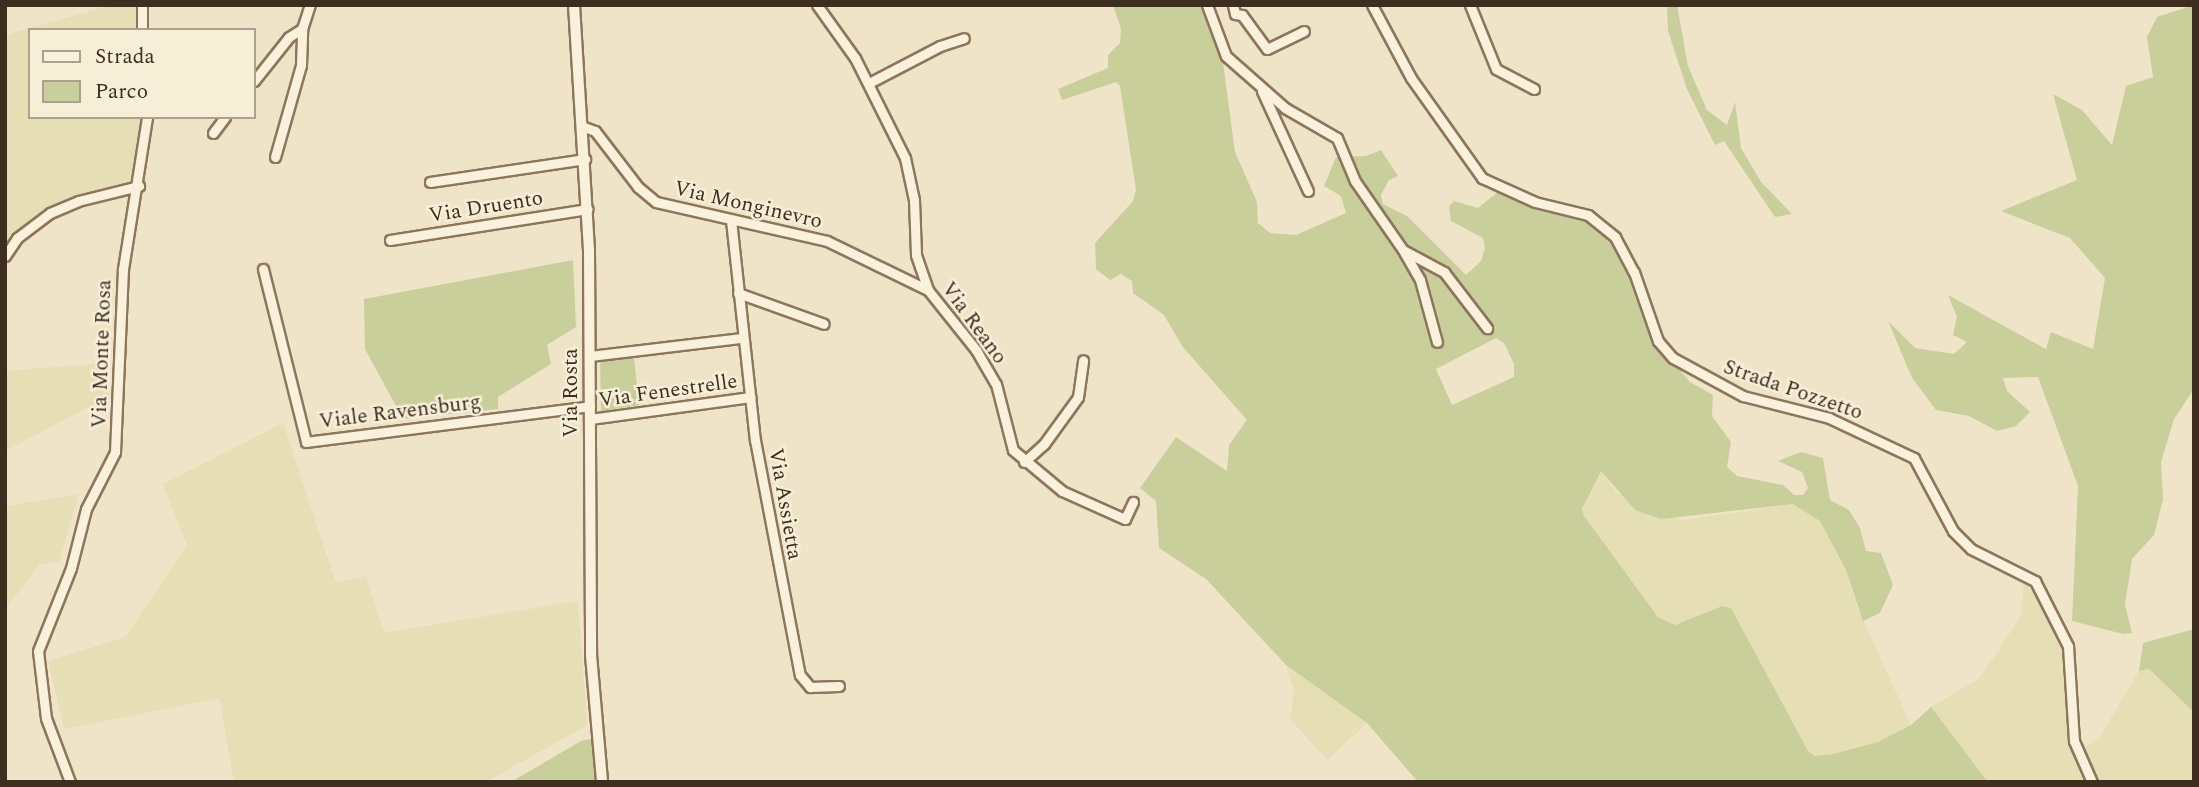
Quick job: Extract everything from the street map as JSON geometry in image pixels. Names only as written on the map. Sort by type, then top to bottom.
[{"type":"street","points":[[142,5],[142,28]]},
{"type":"street","points":[[275,157],[300,65],[302,29],[310,5]]},
{"type":"street","name":"Via Rosta","points":[[574,5],[588,209],[590,629],[602,782]]},
{"type":"street","name":"Via Reano","points":[[817,5],[869,83],[905,158],[914,200],[916,255],[928,290],[976,350],[996,384],[1013,450],[1024,462],[1062,491],[1125,519],[1133,502]]},
{"type":"street","points":[[1207,5],[1226,56],[1285,108],[1337,138],[1355,181],[1403,250],[1420,281],[1437,342]]},
{"type":"street","points":[[1233,5],[1235,14],[1242,10],[1267,50],[1304,31]]},
{"type":"street","name":"Strada Pozzetto","points":[[1373,5],[1411,78],[1482,178],[1535,202],[1588,215],[1615,237],[1634,272],[1658,341],[1673,358],[1743,396],[1829,418],[1914,458],[1953,531],[1971,549],[2035,581],[2068,646],[2074,741],[2092,782]]},
{"type":"street","points":[[1470,5],[1496,69],[1534,89]]},
{"type":"street","points":[[256,78],[289,37],[302,29]]},
{"type":"street","points":[[869,83],[940,46],[964,38]]},
{"type":"street","points":[[1261,87],[1308,191]]},
{"type":"street","name":"Via Monte Rosa","points":[[70,782],[46,718],[37,650],[71,568],[86,509],[115,452],[123,269],[139,186],[147,119]]},
{"type":"street","points":[[213,133],[224,119]]},
{"type":"street","name":"Via Monginevro","points":[[584,127],[595,131],[649,198],[827,241],[928,290]]},
{"type":"street","points":[[430,182],[585,159]]},
{"type":"street","points":[[5,256],[16,238],[50,214],[91,197],[139,186]]},
{"type":"street","name":"Via Druento","points":[[390,240],[588,209]]},
{"type":"street","name":"Via Assietta","points":[[731,219],[741,338],[800,675],[810,687],[839,686]]},
{"type":"street","points":[[1403,250],[1444,272],[1487,328]]},
{"type":"street","name":"Viale Ravensburg","points":[[263,269],[306,442],[590,406]]},
{"type":"street","points":[[738,293],[824,324]]},
{"type":"street","points":[[590,356],[741,338]]},
{"type":"street","points":[[1024,462],[1044,444],[1078,397],[1083,360]]},
{"type":"street","name":"Via Fenestrelle","points":[[590,419],[750,397]]},
{"type":"shaded area","points":[[112,5],[136,5],[139,28],[30,28]]},
{"type":"shaded area","points":[[28,29],[28,119],[144,119],[132,186],[78,201],[28,228],[9,248],[5,266],[5,35]]},
{"type":"shaded area","points":[[107,363],[109,396],[5,451],[5,371]]},
{"type":"shaded area","points":[[283,423],[336,583],[366,576],[384,633],[578,601],[587,725],[486,782],[234,782],[219,698],[64,729],[48,661],[125,637],[187,545],[163,484]]},
{"type":"shaded area","points":[[1601,471],[1617,493],[1683,520],[1793,504],[1807,509],[1820,521],[1846,570],[1856,604],[1911,725],[1878,742],[1833,754],[1815,756],[1807,751],[1731,608],[1722,606],[1675,625],[1658,617],[1584,516],[1582,510]]},
{"type":"shaded area","points":[[79,494],[59,562],[40,564],[6,608],[5,506]]},
{"type":"shaded area","points":[[2024,582],[2046,605],[2067,655],[2070,719],[2092,782],[1988,782],[1931,707],[1980,678],[2021,616]]},
{"type":"shaded area","points":[[1286,665],[1367,723],[1327,760],[1290,719],[1294,690]]},
{"type":"shaded area","points":[[2149,669],[2194,712],[2194,782],[2097,782],[2082,750],[2099,738],[2139,671]]},
{"type":"green space","points":[[1113,5],[1205,5],[1222,55],[1235,152],[1257,202],[1258,223],[1270,233],[1296,235],[1346,213],[1341,196],[1324,186],[1336,157],[1366,156],[1381,150],[1398,176],[1389,180],[1381,195],[1383,204],[1407,216],[1466,275],[1481,261],[1485,248],[1483,238],[1451,221],[1449,206],[1454,201],[1478,208],[1498,192],[1586,218],[1612,239],[1631,275],[1655,341],[1690,382],[1713,395],[1712,416],[1731,442],[1727,467],[1737,476],[1783,485],[1794,495],[1803,495],[1808,488],[1802,472],[1778,461],[1801,452],[1823,458],[1830,500],[1849,510],[1860,528],[1866,551],[1881,553],[1893,585],[1880,613],[1863,621],[1846,570],[1820,521],[1793,504],[1661,519],[1635,510],[1601,471],[1582,509],[1584,516],[1658,617],[1675,625],[1722,606],[1731,608],[1808,751],[1815,756],[1878,742],[1911,725],[1931,707],[1988,782],[1418,782],[1367,723],[1286,665],[1206,579],[1159,548],[1156,501],[1140,488],[1176,437],[1227,471],[1229,445],[1247,420],[1182,346],[1164,315],[1133,293],[1132,281],[1121,274],[1110,280],[1096,269],[1095,243],[1133,201],[1136,190],[1120,86],[1116,82],[1062,100],[1058,89],[1108,68],[1108,55],[1120,43],[1121,29]],"holes":[[[1496,338],[1504,343],[1514,364],[1514,377],[1452,405],[1436,369]]]},
{"type":"green space","points":[[1667,5],[1677,5],[1688,66],[1707,110],[1727,125],[1735,102],[1741,148],[1761,182],[1792,214],[1775,217],[1724,141],[1715,145],[1687,89],[1668,31]]},
{"type":"green space","points":[[2194,5],[2194,389],[2174,419],[2161,462],[2163,500],[2154,535],[2132,559],[2125,605],[2132,633],[2123,634],[2072,621],[2078,486],[2038,377],[2003,378],[2007,391],[2030,412],[2016,426],[1997,431],[1969,416],[1936,410],[1912,378],[1888,321],[1915,348],[1954,354],[1967,342],[1953,335],[1957,317],[1948,295],[2046,349],[2051,332],[2093,349],[2105,278],[2070,238],[2001,211],[2077,180],[2053,94],[2082,110],[2112,145],[2126,86],[2153,77],[2147,37],[2157,17]]},
{"type":"green space","points":[[573,260],[576,327],[547,345],[551,364],[498,397],[498,409],[403,419],[365,349],[364,299]]},
{"type":"green space","points":[[634,357],[639,405],[601,411],[600,359]]},
{"type":"green space","points":[[2194,629],[2194,712],[2149,669],[2139,671],[2143,643]]},
{"type":"green space","points":[[598,737],[600,782],[511,782],[581,741]]}]
